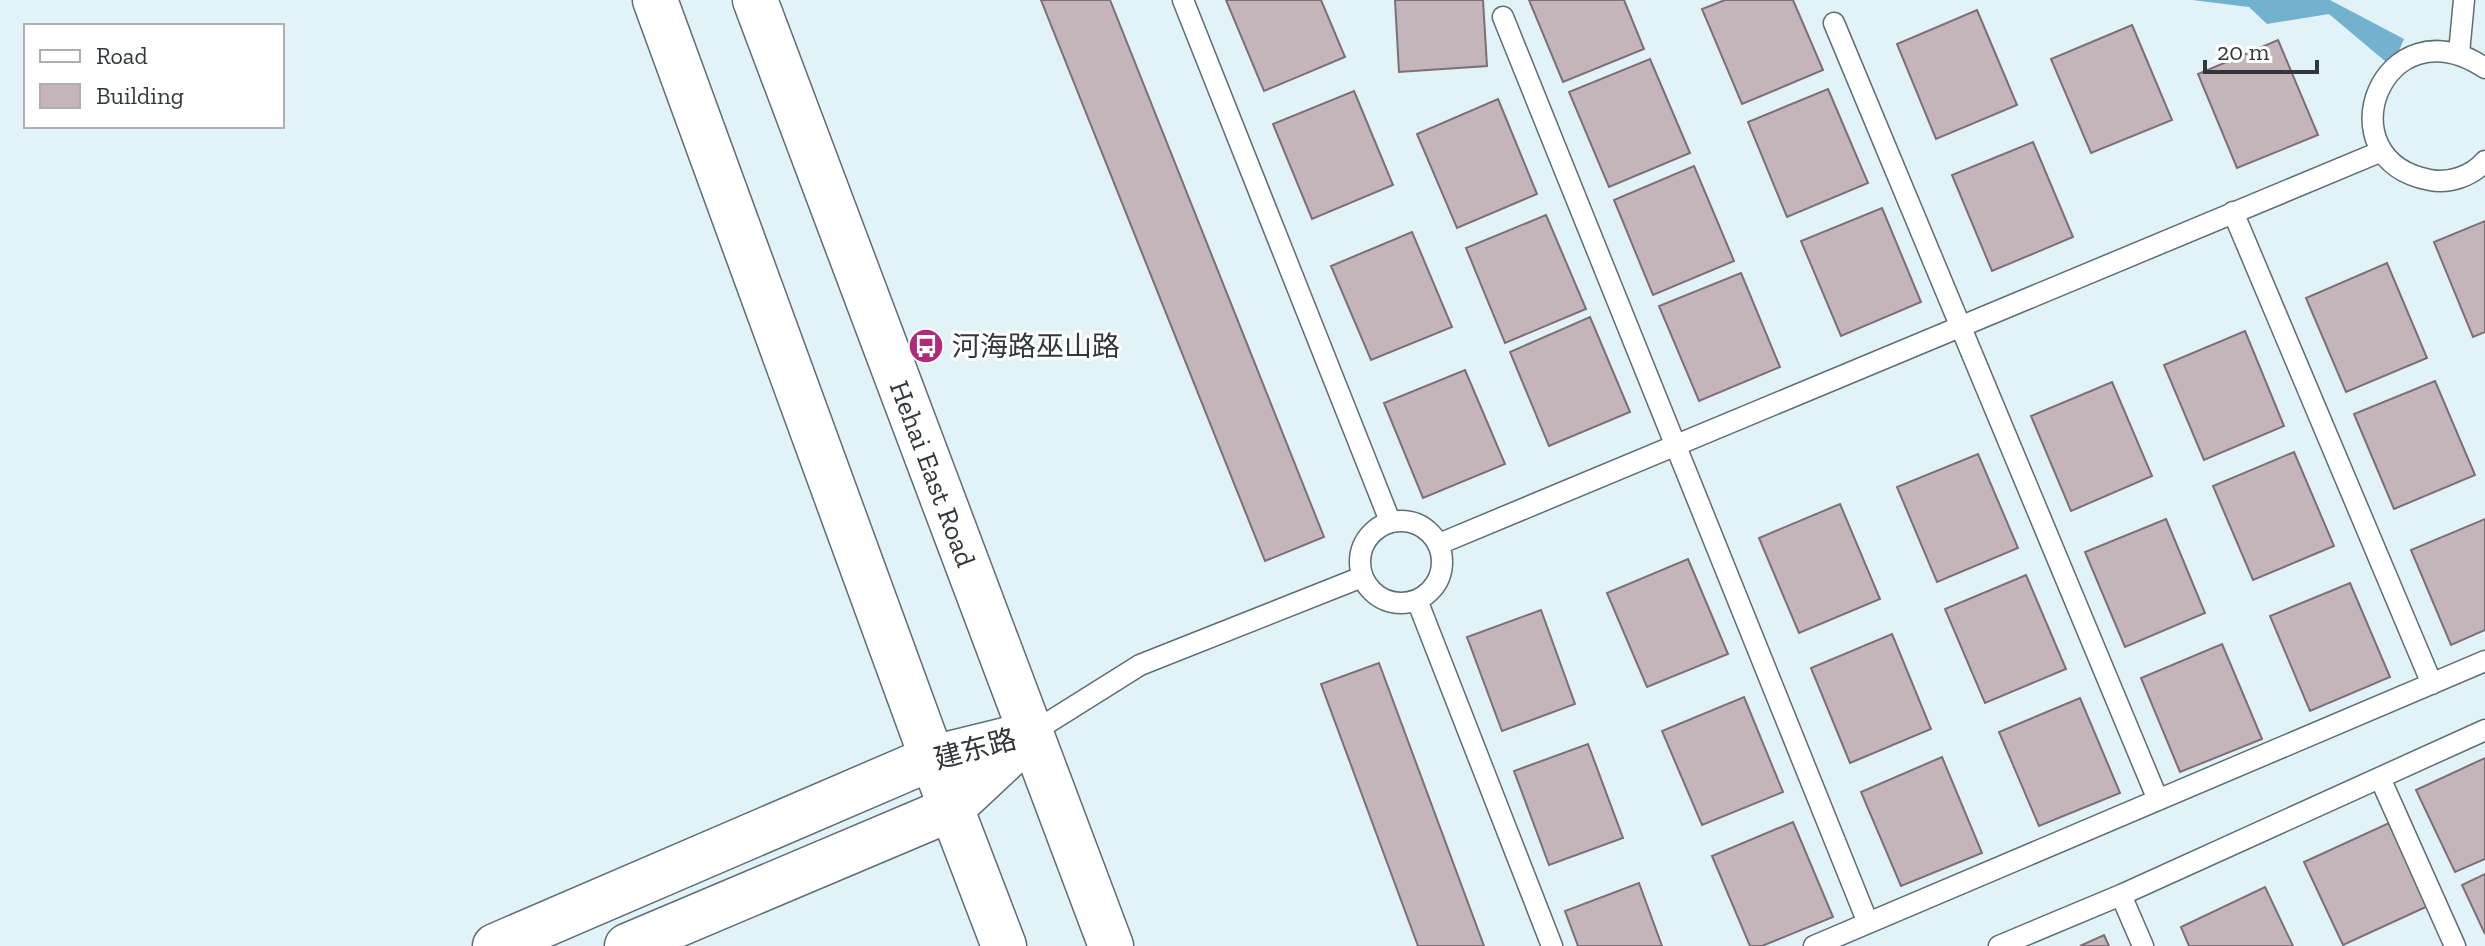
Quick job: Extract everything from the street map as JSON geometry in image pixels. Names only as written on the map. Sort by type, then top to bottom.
[{"type":"main road","points":[[655,0],[932,758],[1004,946]]},
{"type":"main road","name":"Hehai East Road","points":[[755,0],[1111,946]]},
{"type":"main road","name":"建东路","points":[[495,946],[932,758],[1030,734]]},
{"type":"main road","name":"建东路","points":[[627,946],[951,809],[1030,734]]},
{"type":"lane","points":[[1183,0],[1390,521]]},
{"type":"lane","points":[[2459,53],[2464,0]]},
{"type":"lane","points":[[1503,17],[1868,923]]},
{"type":"lane","points":[[1834,23],[2158,800]]},
{"type":"lane","points":[[2485,68],[2468,56],[2447,49],[2425,50],[2405,57],[2389,71],[2377,89],[2372,110],[2373,131],[2382,151],[2397,168],[2416,178],[2438,182],[2460,178],[2485,161]]},
{"type":"lane","points":[[1439,544],[2382,151]]},
{"type":"lane","points":[[2233,212],[2432,684]]},
{"type":"lane","points":[[1404,520],[1418,524],[1430,532],[1439,544],[1442,570],[1437,583],[1417,600],[1391,602],[1379,597],[1362,577],[1361,549],[1367,537],[1390,521],[1404,520]]},
{"type":"lane","points":[[1030,734],[1140,665],[1362,577]]},
{"type":"lane","points":[[1417,600],[1552,946]]},
{"type":"lane","points":[[1814,946],[2485,661]]},
{"type":"lane","points":[[1999,946],[2121,895],[2485,730]]},
{"type":"lane","points":[[2380,778],[2455,946]]},
{"type":"lane","points":[[2121,895],[2143,946]]},
{"type":"water","points":[[2192,0],[2330,0],[2404,39],[2392,67],[2329,14],[2267,24],[2249,7]]},
{"type":"building","points":[[1041,0],[1110,0],[1324,537],[1265,561]]},
{"type":"building","points":[[1226,0],[1321,0],[1345,57],[1264,91]]},
{"type":"building","points":[[1395,0],[1483,0],[1487,66],[1399,72]]},
{"type":"building","points":[[1529,0],[1624,0],[1644,49],[1563,82]]},
{"type":"building","points":[[1725,0],[1793,0],[1823,70],[1742,104],[1702,9]]},
{"type":"building","points":[[1977,10],[2017,105],[1936,139],[1897,44]]},
{"type":"building","points":[[2132,25],[2172,120],[2091,153],[2051,59]]},
{"type":"building","points":[[2278,40],[2318,135],[2237,168],[2198,74]]},
{"type":"building","points":[[1650,59],[1690,153],[1609,187],[1569,92]]},
{"type":"building","points":[[1828,89],[1868,183],[1787,217],[1748,122]]},
{"type":"building","points":[[1354,91],[1393,185],[1312,219],[1273,124]]},
{"type":"building","points":[[1498,99],[1537,194],[1457,228],[1417,134]]},
{"type":"building","points":[[2033,142],[2073,237],[1992,271],[1952,175]]},
{"type":"building","points":[[1694,166],[1734,261],[1653,295],[1614,200]]},
{"type":"building","points":[[1882,208],[1921,302],[1841,336],[1801,241]]},
{"type":"building","points":[[1546,215],[1586,309],[1505,343],[1466,248]]},
{"type":"building","points":[[2485,221],[2485,332],[2473,337],[2434,242]]},
{"type":"building","points":[[1412,232],[1452,327],[1371,360],[1331,266]]},
{"type":"building","points":[[2387,263],[2427,358],[2346,392],[2306,298]]},
{"type":"building","points":[[1741,273],[1780,367],[1699,401],[1659,306]]},
{"type":"building","points":[[1590,317],[1630,412],[1549,446],[1510,352]]},
{"type":"building","points":[[2245,331],[2284,426],[2204,460],[2164,365]]},
{"type":"building","points":[[1465,370],[1505,464],[1423,498],[1384,403]]},
{"type":"building","points":[[2435,381],[2475,475],[2394,509],[2354,414]]},
{"type":"building","points":[[2112,382],[2152,476],[2071,511],[2031,416]]},
{"type":"building","points":[[2294,452],[2334,546],[2253,580],[2213,486]]},
{"type":"building","points":[[1978,454],[2018,548],[1937,582],[1897,487]]},
{"type":"building","points":[[1840,504],[1880,599],[1799,633],[1759,538]]},
{"type":"building","points":[[2166,519],[2205,613],[2125,647],[2085,552]]},
{"type":"building","points":[[2485,519],[2485,630],[2451,645],[2411,550]]},
{"type":"building","points":[[1688,559],[1728,654],[1647,687],[1607,593]]},
{"type":"building","points":[[2026,575],[2066,669],[1985,703],[1945,609]]},
{"type":"building","points":[[2350,583],[2390,677],[2310,711],[2270,616]]},
{"type":"building","points":[[1541,610],[1575,704],[1502,731],[1467,637]]},
{"type":"building","points":[[1892,634],[1931,729],[1850,763],[1811,668]]},
{"type":"building","points":[[2222,644],[2262,739],[2180,772],[2141,678]]},
{"type":"building","points":[[1379,663],[1484,946],[1418,946],[1321,684]]},
{"type":"building","points":[[1744,697],[1783,792],[1702,825],[1662,731]]},
{"type":"building","points":[[2080,698],[2120,793],[2039,826],[1999,732]]},
{"type":"building","points":[[1588,744],[1623,838],[1549,865],[1514,771]]},
{"type":"building","points":[[1942,757],[1982,853],[1901,886],[1861,792]]},
{"type":"building","points":[[2485,758],[2485,859],[2455,872],[2416,790]]},
{"type":"building","points":[[1793,822],[1833,917],[1762,946],[1750,946],[1712,856]]},
{"type":"building","points":[[2389,823],[2428,906],[2343,945],[2304,862]]},
{"type":"building","points":[[2485,874],[2485,934],[2462,885]]},
{"type":"building","points":[[1639,883],[1662,946],[1578,946],[1565,911]]},
{"type":"building","points":[[2265,887],[2293,946],[2189,946],[2181,927]]},
{"type":"building","points":[[2104,935],[2109,946],[2080,946]]},
{"type":"place","name":"河海路巫山路","points":[[926,346]]}]
